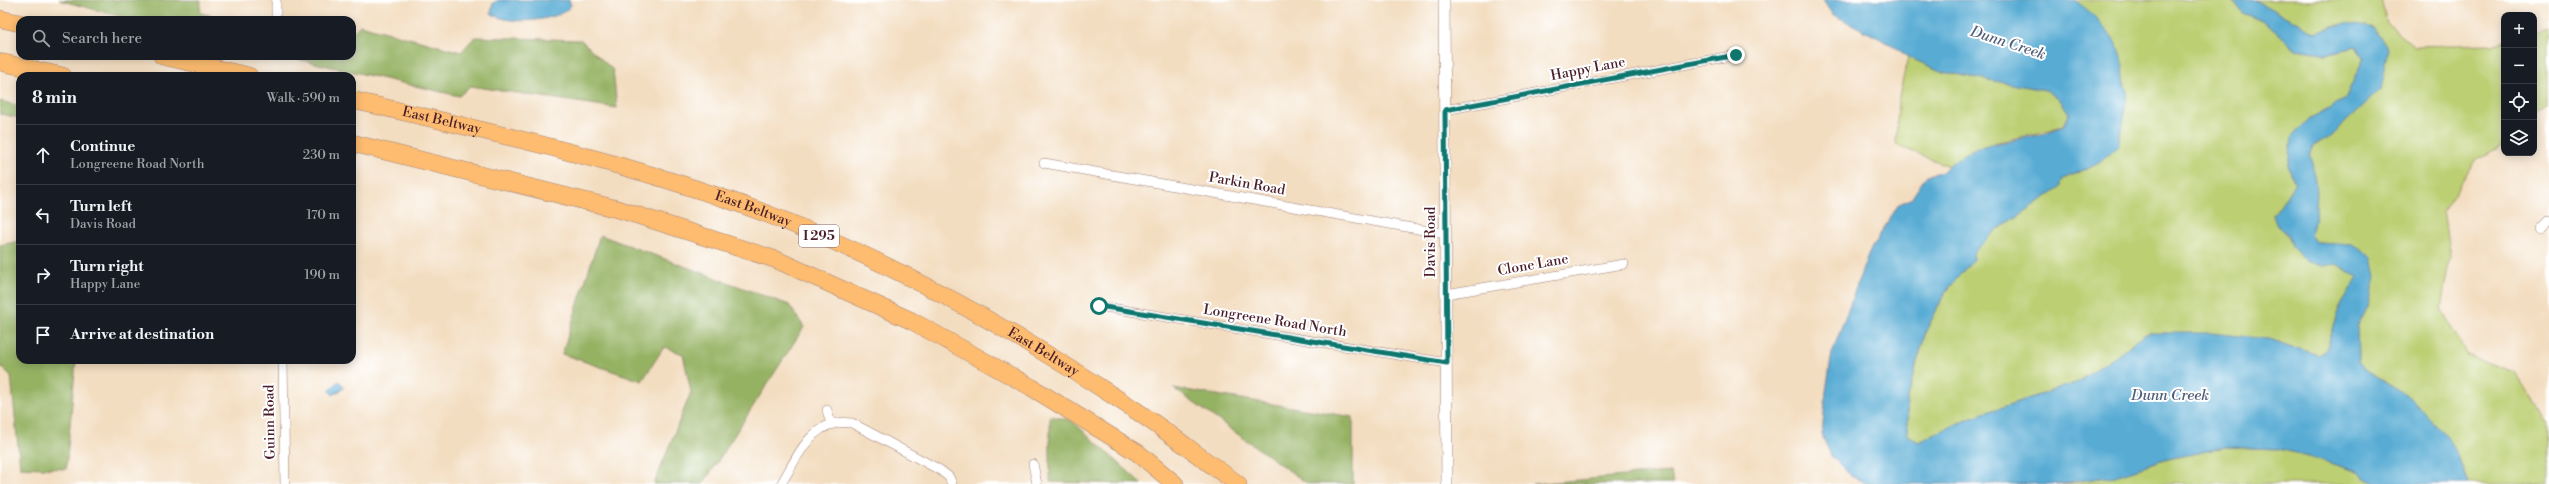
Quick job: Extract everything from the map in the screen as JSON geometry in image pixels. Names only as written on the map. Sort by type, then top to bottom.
[{"type":"highway","points":[[0,19],[16,22]]},
{"type":"highway","points":[[179,60],[232,72]]},
{"type":"highway","points":[[0,62],[45,72]]},
{"type":"highway","name":"East Beltway","points":[[356,101],[478,128],[616,165],[741,204],[851,249],[996,324],[1120,400],[1238,484]]},
{"type":"highway","points":[[356,144],[621,210],[777,260],[912,321],[1031,387],[1138,453],[1175,484]]},
{"type":"street","points":[[276,0],[276,16]]},
{"type":"street","name":"Davis Road","points":[[1444,0],[1447,484]]},
{"type":"street","name":"Happy Lane","points":[[1445,110],[1736,55]]},
{"type":"street","name":"Parkin Road","points":[[1044,163],[1446,234]]},
{"type":"street","points":[[2541,228],[2549,220]]},
{"type":"street","name":"Clone Lane","points":[[1446,294],[1624,264]]},
{"type":"street","name":"Longreene Road North","points":[[1099,306],[1447,363]]},
{"type":"street","name":"Guinn Road","points":[[283,364],[285,484]]},
{"type":"street","points":[[827,410],[831,424]]},
{"type":"street","points":[[781,484],[812,435],[820,428],[842,422],[852,423],[940,470],[949,477],[952,484]]},
{"type":"street","points":[[1033,464],[1037,484]]},
{"type":"green space","points":[[59,0],[201,0],[200,13],[212,16],[118,16]]},
{"type":"green space","points":[[2074,0],[2233,0],[2243,13],[2265,22],[2296,50],[2325,54],[2356,47],[2364,58],[2345,99],[2309,119],[2288,165],[2295,184],[2273,215],[2277,224],[2288,236],[2292,246],[2325,267],[2337,264],[2358,278],[2342,303],[2326,350],[2318,355],[2268,339],[2148,333],[2076,383],[1972,417],[1918,442],[1907,434],[1907,397],[1926,331],[1945,293],[1973,259],[1973,253],[1994,232],[2060,188],[2063,179],[2098,163],[2121,80],[2121,55],[2112,36]]},
{"type":"green space","points":[[2254,0],[2381,0],[2387,23],[2414,46],[2491,44],[2501,41],[2501,146],[2477,159],[2443,211],[2450,257],[2441,308],[2467,355],[2514,372],[2546,418],[2549,419],[2549,484],[2469,484],[2460,460],[2411,398],[2364,370],[2358,361],[2357,327],[2369,305],[2352,245],[2317,243],[2311,235],[2317,195],[2313,165],[2309,155],[2313,146],[2332,135],[2388,48],[2337,24],[2317,33]]},
{"type":"green space","points":[[360,25],[461,52],[475,37],[581,40],[613,70],[617,108],[470,86],[459,96],[302,60],[356,60],[356,29]]},
{"type":"green space","points":[[2549,27],[2549,105],[2537,111],[2537,48],[2537,30]]},
{"type":"green space","points":[[1908,57],[1943,72],[2047,90],[2060,100],[2069,113],[2063,125],[1975,150],[1961,157],[1949,166],[1896,145],[1898,101]]},
{"type":"green space","points":[[0,101],[16,105],[16,117],[0,114]]},
{"type":"green space","points":[[600,235],[789,305],[804,327],[703,484],[654,484],[691,392],[683,354],[664,347],[642,381],[562,354]]},
{"type":"green space","points":[[16,242],[16,364],[76,364],[66,469],[20,467],[11,376],[0,365],[0,245]]},
{"type":"green space","points":[[1173,388],[1353,417],[1353,484],[1308,484]]},
{"type":"green space","points":[[1050,416],[1071,420],[1142,484],[1050,482]]},
{"type":"green space","points":[[2226,447],[2279,449],[2309,456],[2360,473],[2376,484],[2056,484],[2115,476],[2168,459]]},
{"type":"green space","points":[[1671,472],[1673,484],[1532,484]]},
{"type":"water","points":[[499,0],[569,0],[571,5],[565,11],[556,15],[520,21],[508,20],[491,13],[493,3]]},
{"type":"water","name":"Dunn Creek","points":[[1823,0],[2074,0],[2087,10],[2108,32],[2118,47],[2123,63],[2123,80],[2128,90],[2118,146],[2098,163],[2063,179],[2060,188],[1994,232],[1973,253],[1973,259],[1945,293],[1926,331],[1907,397],[1907,434],[1918,442],[1972,417],[2076,383],[2148,333],[2211,333],[2268,339],[2318,355],[2326,350],[2342,303],[2358,278],[2337,264],[2325,267],[2306,261],[2292,246],[2288,234],[2276,224],[2273,215],[2295,184],[2288,165],[2292,137],[2309,119],[2345,99],[2364,58],[2356,47],[2325,54],[2296,50],[2265,22],[2243,13],[2233,0],[2254,0],[2317,33],[2345,24],[2358,24],[2374,28],[2388,48],[2380,90],[2332,135],[2313,146],[2309,155],[2313,165],[2317,194],[2311,235],[2317,243],[2352,245],[2372,257],[2376,277],[2369,305],[2357,327],[2358,361],[2364,370],[2411,398],[2445,434],[2460,460],[2469,484],[2376,484],[2360,473],[2309,456],[2279,449],[2226,447],[2168,459],[2115,476],[2056,484],[1867,484],[1851,476],[1831,456],[1822,435],[1826,391],[1832,353],[1869,252],[1899,204],[1911,199],[1927,175],[1942,172],[1955,160],[1979,147],[2043,134],[2063,126],[2069,113],[2060,100],[2046,90],[1943,72],[1908,57],[1894,46],[1832,14]]},
{"type":"water","points":[[339,381],[344,388],[333,395],[330,392],[330,389]]},
{"type":"route","points":[[1099,306],[1447,363],[1445,110],[1736,55]]}]
